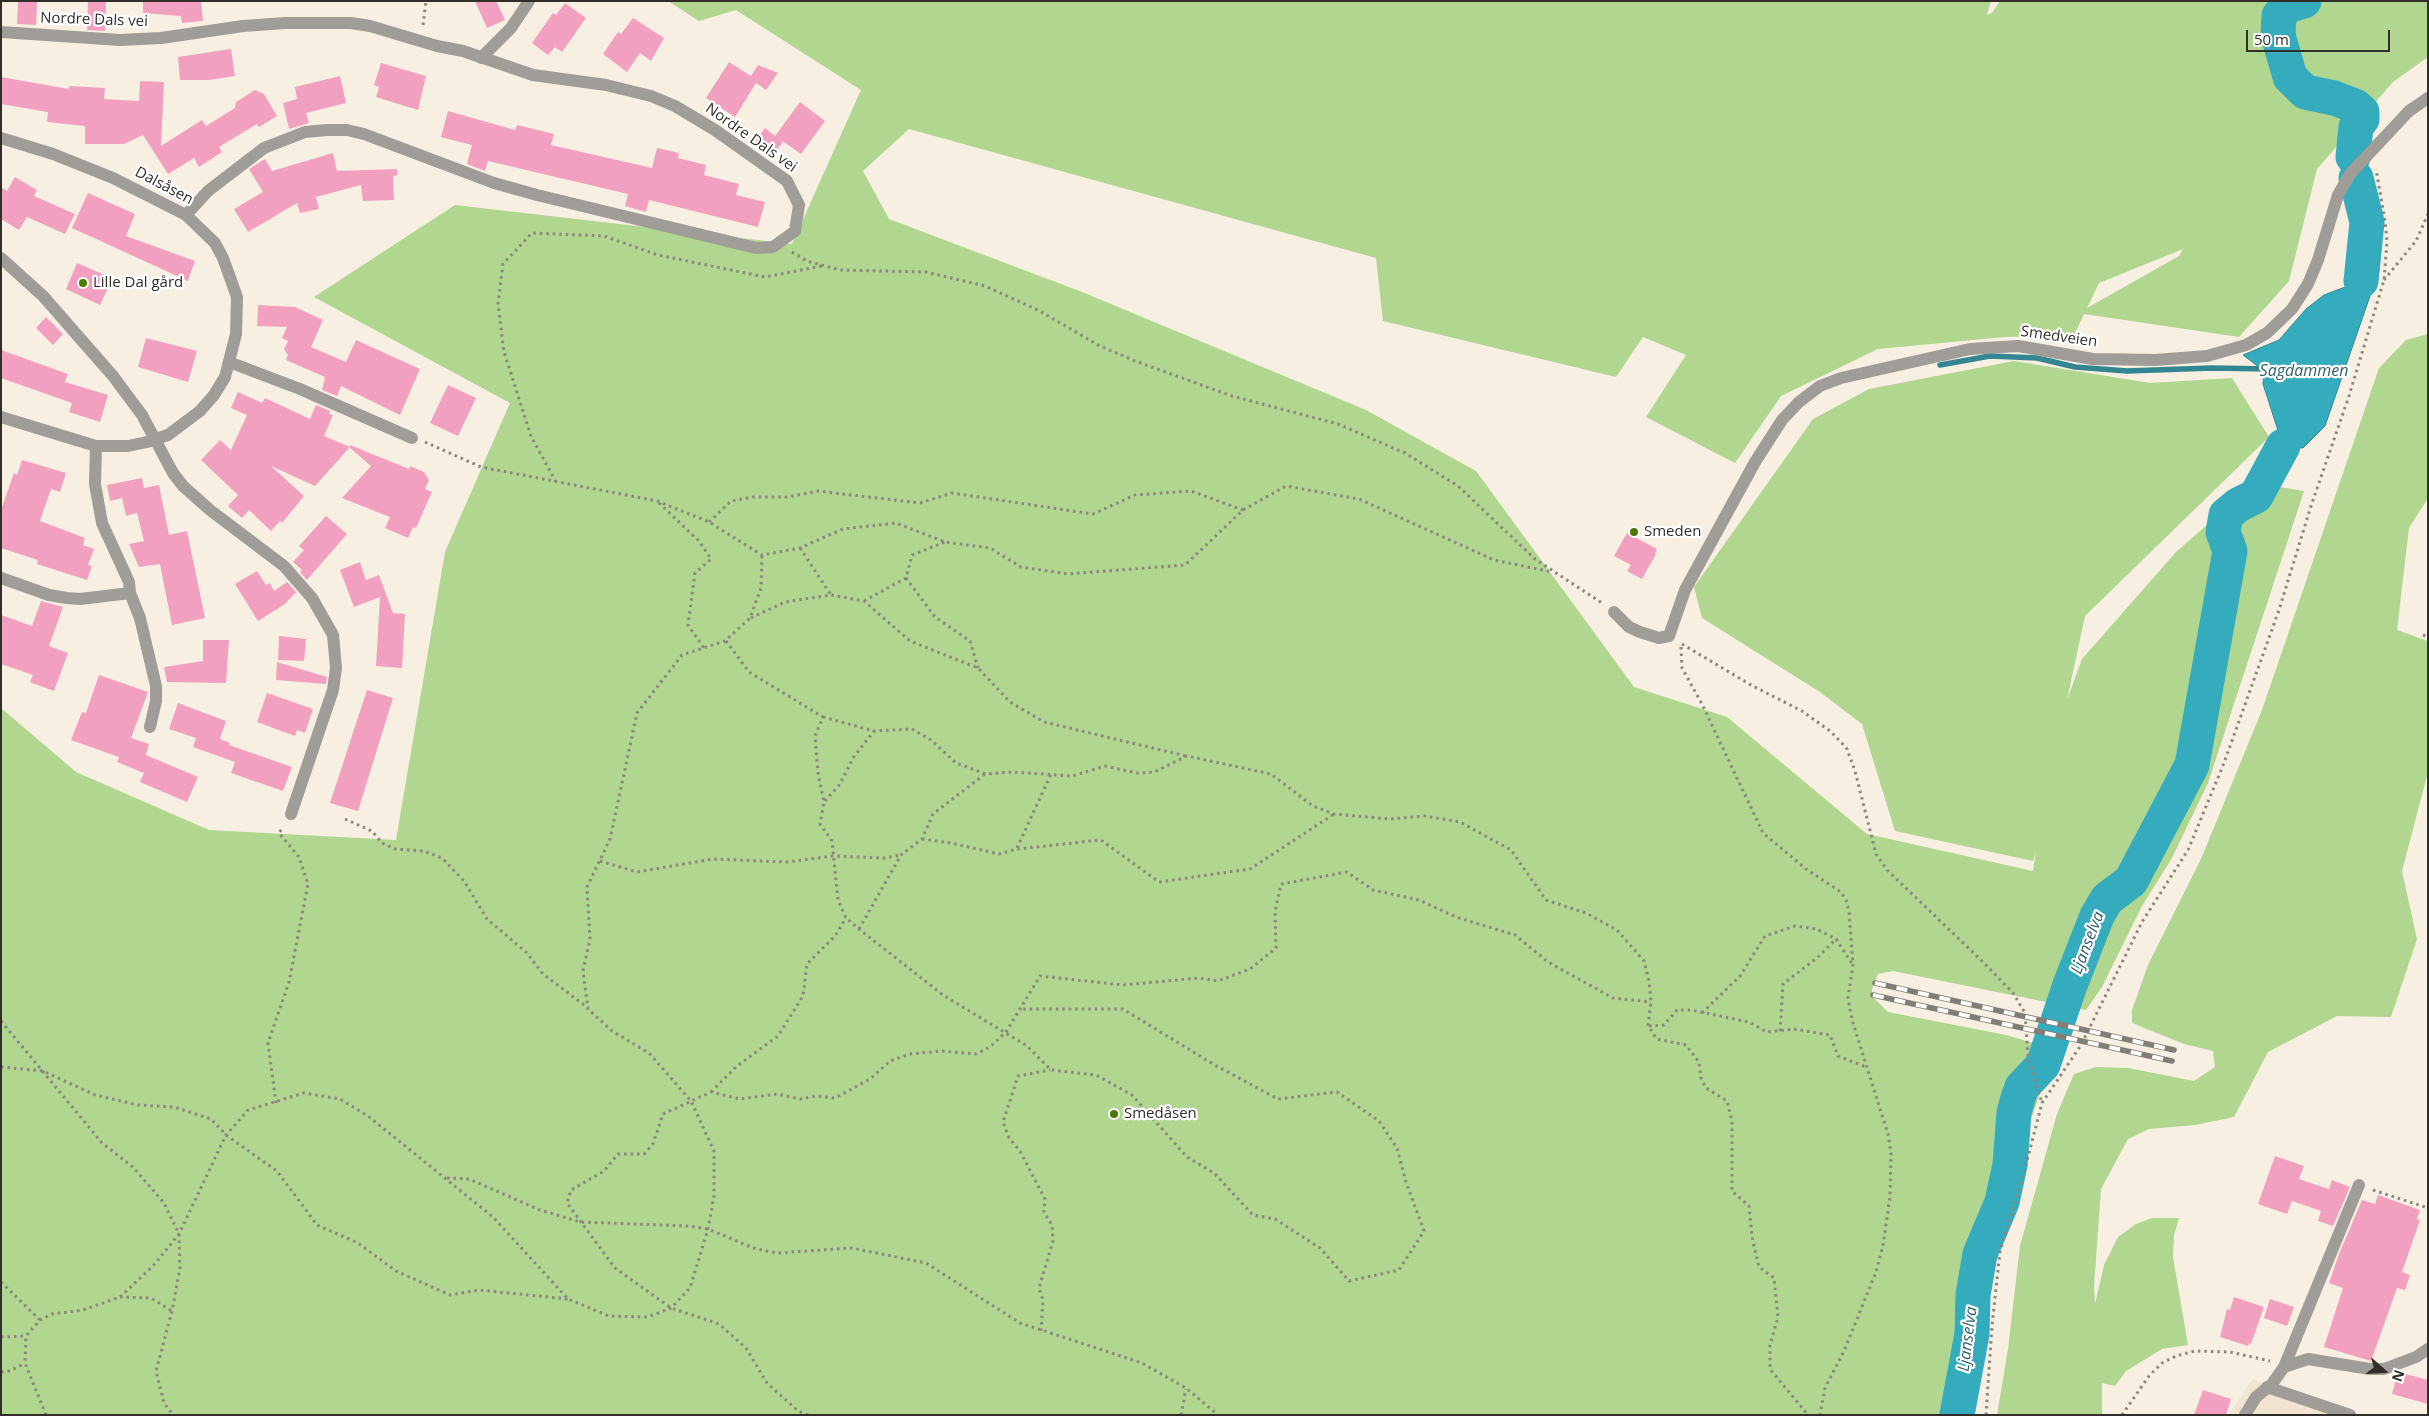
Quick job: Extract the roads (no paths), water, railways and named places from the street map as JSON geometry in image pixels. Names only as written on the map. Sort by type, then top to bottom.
[{"type":"street","points":[[481,58],[511,28],[529,1]]},
{"type":"street","name":"Nordre Dals vei","points":[[1,32],[120,40],[161,38],[243,26],[350,23],[370,26],[421,41],[463,50],[533,75],[639,92],[675,106],[715,130],[787,181],[794,191],[799,205],[799,218],[795,231],[773,247],[756,248],[494,183],[388,142],[347,130],[305,132],[264,148],[208,191],[186,214]]},
{"type":"street","name":"Smedveien","points":[[1614,612],[1629,627],[1640,632],[1659,638],[1669,636],[1685,590],[1755,462],[1782,420],[1799,402],[1820,386],[1841,378],[1970,349],[2018,346],[2093,359],[2155,360],[2207,356],[2246,345],[2282,321],[2300,298],[2316,265],[2342,186],[2350,174],[2409,111],[2428,98]]},
{"type":"street","name":"Dalsåsen","points":[[1,138],[53,154],[113,178],[186,214],[215,242],[237,297],[236,334],[225,377],[214,396],[200,411],[168,434],[128,446],[96,446],[1,417]]},
{"type":"street","points":[[1,258],[63,318],[113,376],[157,438],[173,472],[183,486],[210,510],[284,566],[312,598],[333,635],[336,668],[333,690],[291,814]]},
{"type":"street","points":[[230,362],[292,386],[412,438]]},
{"type":"street","points":[[96,446],[95,484],[102,523],[123,564],[130,593],[140,618],[156,686],[156,701],[150,727]]},
{"type":"street","points":[[1,578],[49,595],[67,598],[80,599],[130,593]]},
{"type":"street","points":[[2245,1415],[2256,1397],[2284,1367],[2359,1185]]},
{"type":"street","points":[[2284,1367],[2308,1359],[2370,1369],[2384,1369],[2416,1357],[2428,1349]]},
{"type":"street","points":[[2267,1387],[2350,1415]]},
{"type":"water","name":"Sagdammen","points":[[2361,281],[2371,287],[2370,296],[2325,426],[2303,448],[2283,446],[2263,384],[2264,371],[2243,355],[2279,340],[2306,309],[2324,295]]},
{"type":"waterway","name":"Ljanselva","points":[[2304,1],[2287,6],[2279,16],[2278,35],[2290,77],[2305,92],[2334,98],[2355,106],[2362,112],[2362,119],[2356,127],[2353,157]]},
{"type":"waterway","name":"Ljanselva","points":[[2356,178],[2367,222],[2361,281]]},
{"type":"waterway","points":[[1940,365],[1990,356],[2037,358],[2075,367],[2127,371],[2212,368],[2268,369]]},
{"type":"waterway","name":"Ljanselva","points":[[1957,1415],[1972,1334],[1973,1295],[1980,1254],[2002,1202],[2010,1165],[2014,1113],[2018,1098],[2022,1087],[2043,1065],[2070,985],[2097,916],[2107,899],[2131,881],[2192,765],[2230,551],[2223,532],[2226,515],[2238,505],[2256,496],[2283,446]]},
{"type":"railway","points":[[1875,983],[2174,1050]]},
{"type":"railway","points":[[1873,995],[2172,1061]]},
{"type":"place","name":"Lille Dal gård","points":[[83,283]]},
{"type":"place","name":"Smeden","points":[[1634,532]]},
{"type":"place","name":"Smedåsen","points":[[1114,1114]]}]
